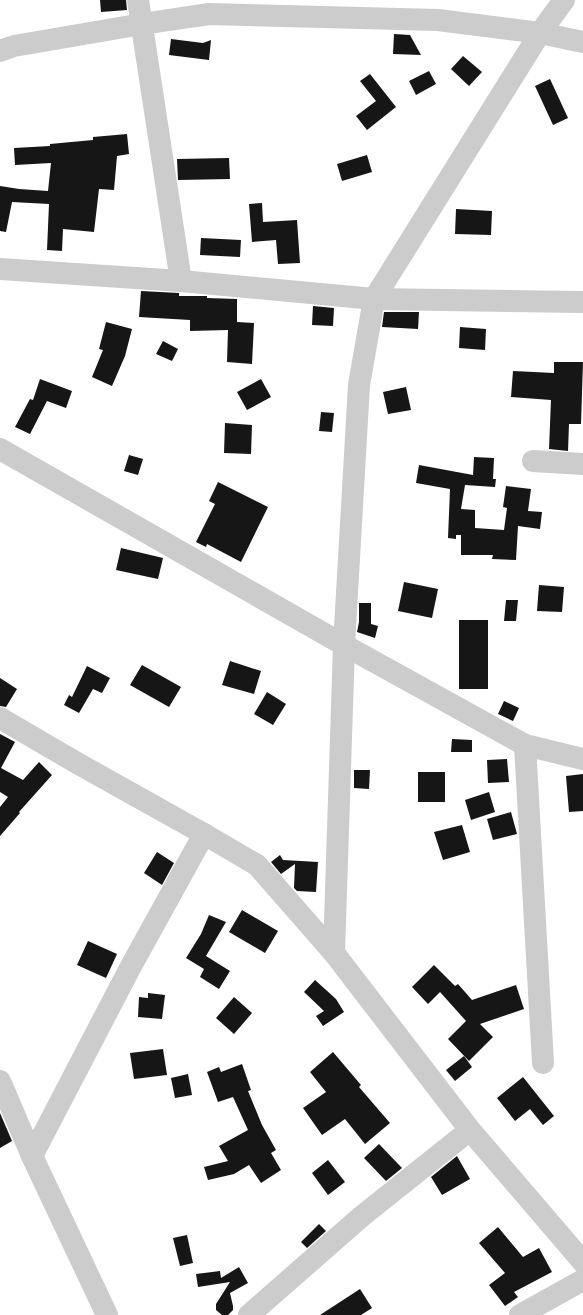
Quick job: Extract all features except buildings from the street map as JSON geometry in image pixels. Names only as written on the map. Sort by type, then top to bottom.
[{"type":"street","points":[[138,0],[181,281]]},
{"type":"street","points":[[334,953],[344,645],[359,385],[374,298],[540,33],[564,0]]},
{"type":"street","points":[[0,51],[14,46],[209,14],[362,9],[540,33],[583,42]]},
{"type":"street","points":[[0,269],[181,281],[374,298],[583,302]]},
{"type":"street","points":[[0,449],[344,645],[525,745],[583,759]]},
{"type":"street","points":[[533,462],[583,464]]},
{"type":"street","points":[[0,718],[257,865],[334,953],[470,1130],[583,1262]]},
{"type":"street","points":[[525,745],[543,1062]]},
{"type":"street","points":[[32,1156],[130,968],[204,834]]},
{"type":"street","points":[[0,1081],[32,1156],[107,1315]]},
{"type":"street","points":[[249,1315],[362,1216],[470,1130]]},
{"type":"street","points":[[520,1315],[583,1280]]}]
